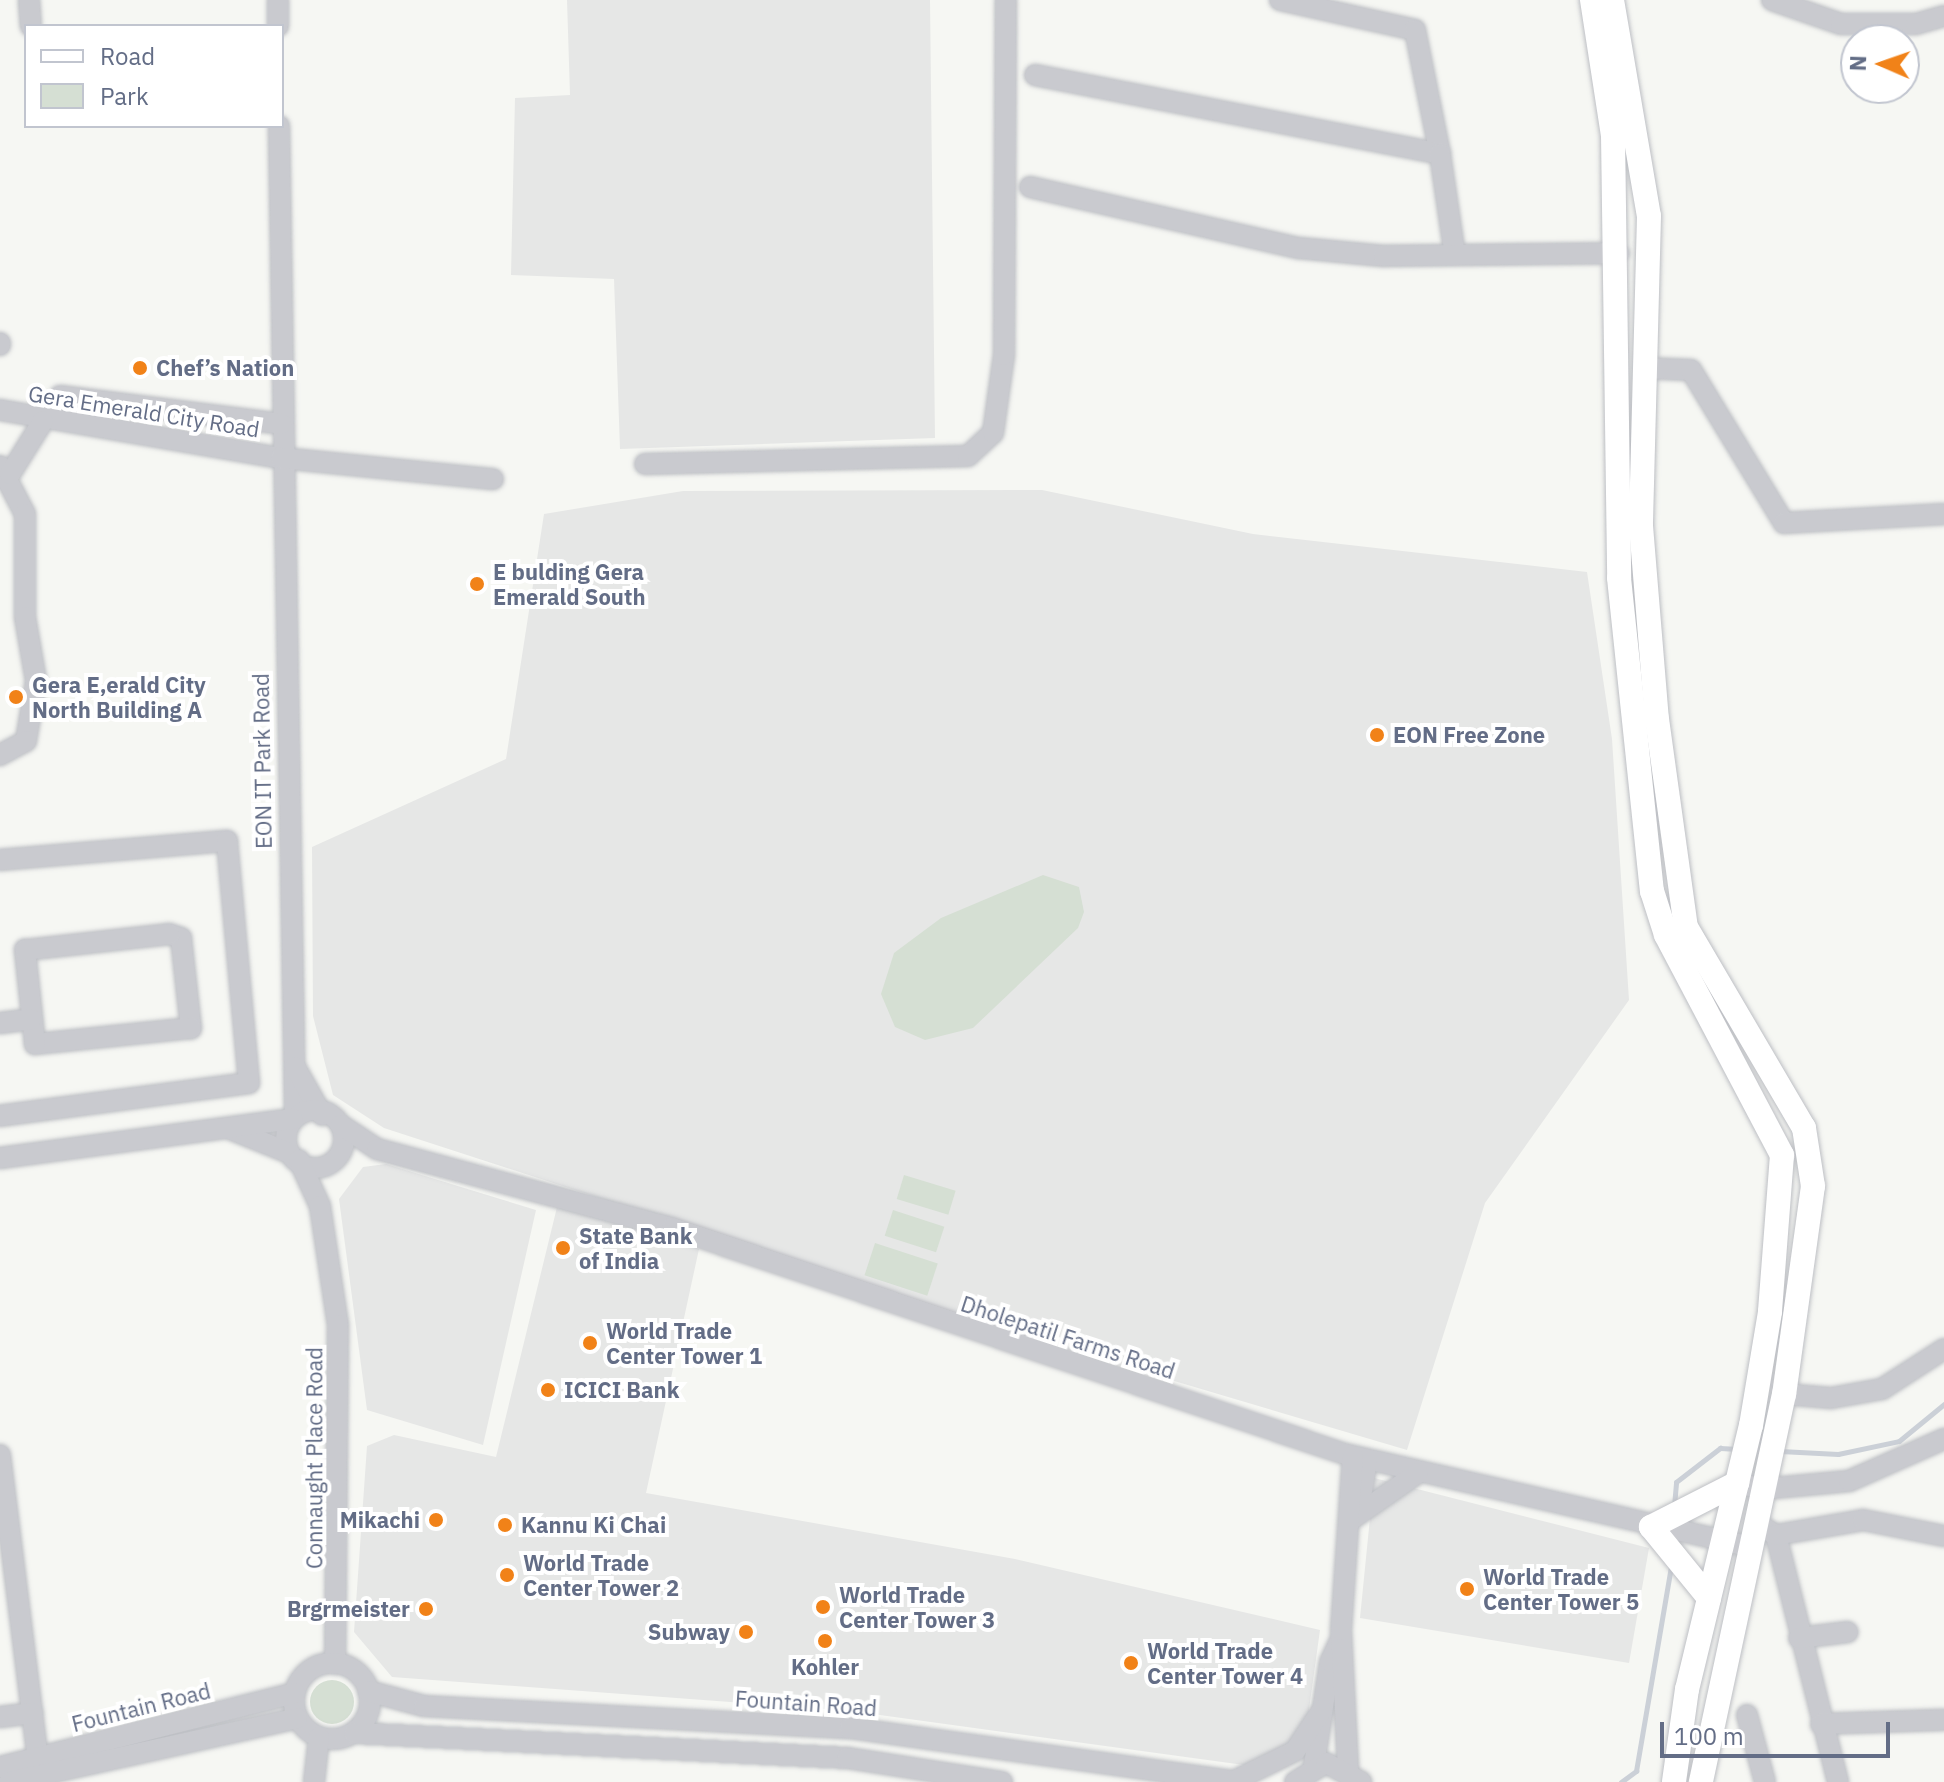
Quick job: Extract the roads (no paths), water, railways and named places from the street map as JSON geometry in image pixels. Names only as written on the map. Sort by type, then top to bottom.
[{"type":"main road","points":[[1592,0],[1613,135],[1619,253],[1617,518],[1686,927],[1804,1128],[1811,1218],[1784,1394],[1701,1782]]},
{"type":"main road","points":[[1612,0],[1649,216],[1637,629],[1652,891],[1666,935],[1782,1155],[1770,1312],[1749,1432],[1709,1598],[1672,1780]]},
{"type":"main road","points":[[1749,1432],[1774,1437]]},
{"type":"main road","points":[[1709,1598],[1651,1527],[1739,1475]]},
{"type":"street","points":[[29,0],[31,24]]},
{"type":"street","points":[[278,0],[278,24]]},
{"type":"street","points":[[645,464],[968,456],[993,433],[1004,355],[1006,0]]},
{"type":"street","points":[[1280,0],[1415,30],[1440,154],[1455,255]]},
{"type":"street","points":[[1772,0],[1841,24],[1916,24],[1944,16]]},
{"type":"street","points":[[1035,75],[1440,154]]},
{"type":"street","name":"EON IT Park Road","points":[[279,128],[281,458],[294,1118]]},
{"type":"street","points":[[1030,187],[1299,248],[1455,255],[1619,253]]},
{"type":"street","points":[[1643,368],[1691,370],[1784,523],[1944,514]]},
{"type":"street","points":[[60,396],[115,397],[281,424]]},
{"type":"street","points":[[114,432],[115,397]]},
{"type":"street","name":"Gera Emerald City Road","points":[[0,410],[43,421],[281,458],[493,479]]},
{"type":"street","points":[[0,755],[26,741],[36,681],[25,617],[25,514],[5,470],[43,421]]},
{"type":"street","points":[[0,860],[227,841],[249,1083],[0,1116]]},
{"type":"street","points":[[181,938],[192,1022],[185,1031],[35,1044],[31,1019],[25,950],[181,938]]},
{"type":"street","points":[[0,1023],[31,1019]]},
{"type":"street","points":[[228,1129],[294,1156],[337,1160],[341,1125],[322,1115],[293,1063]]},
{"type":"street","points":[[0,1158],[322,1115]]},
{"type":"street","points":[[294,1118],[284,1137],[294,1156]]},
{"type":"street","name":"Dholepatil Farms Road","points":[[341,1125],[377,1149],[672,1228],[1360,1458],[1651,1527],[1750,1547]]},
{"type":"street","name":"Dholepatil Farms Road","points":[[337,1160],[377,1149]]},
{"type":"street","name":"Connaught Place Road","points":[[294,1156],[320,1206],[341,1373],[335,1664]]},
{"type":"street","name":"Connaught Place Road","points":[[320,1206],[337,1160]]},
{"type":"street","points":[[1784,1394],[1831,1398],[1882,1389],[1944,1349]]},
{"type":"street","points":[[1739,1475],[1765,1480],[1849,1481],[1944,1439]]},
{"type":"street","points":[[0,1455],[38,1759]]},
{"type":"street","points":[[1295,1782],[1314,1765],[1341,1638],[1360,1458]]},
{"type":"street","points":[[1354,1515],[1418,1473]]},
{"type":"street","points":[[1755,1522],[1776,1535],[1863,1520],[1944,1536]]},
{"type":"street","points":[[1776,1535],[1799,1638],[1838,1782]]},
{"type":"street","points":[[1799,1638],[1848,1632]]},
{"type":"street","points":[[1341,1638],[1348,1656],[1342,1736],[1354,1776]]},
{"type":"street","name":"Fountain Road","points":[[0,1767],[295,1693],[306,1673],[335,1664],[353,1670],[368,1691],[424,1706],[850,1728],[1240,1782]]},
{"type":"street","points":[[354,1733],[368,1711],[368,1691]]},
{"type":"street","points":[[295,1693],[297,1718],[319,1737],[354,1733],[847,1758],[1002,1782]]},
{"type":"street","points":[[1234,1781],[1295,1751],[1326,1699]]},
{"type":"street","points":[[0,1717],[33,1713]]},
{"type":"street","points":[[1747,1715],[1765,1782]]},
{"type":"street","name":"Fountain Road","points":[[9,1782],[297,1718]]},
{"type":"street","points":[[1821,1724],[1944,1720]]},
{"type":"street","points":[[314,1782],[319,1737]]},
{"type":"street","points":[[1314,1765],[1354,1776]]},
{"type":"waterway","points":[[1780,1451],[1838,1454],[1899,1441],[1944,1404]]},
{"type":"waterway","points":[[1674,1506],[1676,1482],[1720,1448],[1738,1449]]},
{"type":"waterway","points":[[1621,1782],[1636,1771],[1671,1567]]},
{"type":"place","name":"Chef’s Nation","points":[[140,368]]},
{"type":"place","name":"E bulding Gera Emerald South","points":[[477,584]]},
{"type":"place","name":"Gera E,erald City North Building A","points":[[16,697]]},
{"type":"place","name":"EON Free Zone","points":[[1377,735]]},
{"type":"place","name":"State Bank of India","points":[[563,1248]]},
{"type":"place","name":"World Trade Center Tower 1","points":[[590,1343]]},
{"type":"place","name":"ICICI Bank","points":[[548,1390]]},
{"type":"place","name":"Mikachi","points":[[436,1520]]},
{"type":"place","name":"Kannu Ki Chai","points":[[505,1525]]},
{"type":"place","name":"World Trade Center Tower 2","points":[[507,1575]]},
{"type":"place","name":"World Trade Center Tower 5","points":[[1467,1589]]},
{"type":"place","name":"World Trade Center Tower 3","points":[[823,1607]]},
{"type":"place","name":"Brgrmeister","points":[[426,1609]]},
{"type":"place","name":"Subway","points":[[746,1632]]},
{"type":"place","name":"Kohler","points":[[825,1641]]},
{"type":"place","name":"World Trade Center Tower 4","points":[[1131,1663]]}]
